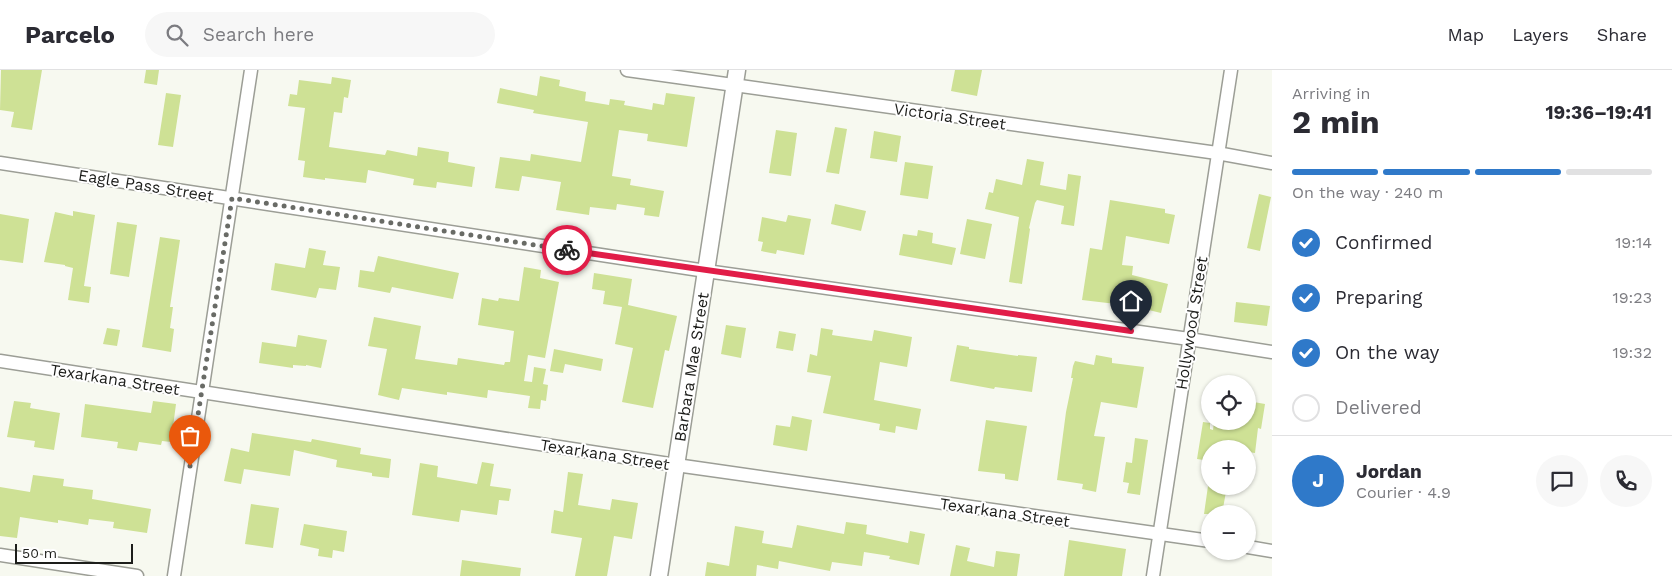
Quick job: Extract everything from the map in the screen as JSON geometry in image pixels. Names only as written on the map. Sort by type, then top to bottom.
[{"type":"street","points":[[174,576],[251,70]]},
{"type":"street","name":"Victoria Street","points":[[627,70],[735,78],[1272,163]]},
{"type":"street","name":"Hollywood Street","points":[[1153,576],[1231,70]]},
{"type":"street","name":"Barbara Mae Street","points":[[660,576],[735,78]]},
{"type":"street","name":"Eagle Pass Street","points":[[0,163],[706,271],[1272,352]]},
{"type":"street","name":"Texarkana Street","points":[[0,362],[676,465],[1201,540]]},
{"type":"street","points":[[1256,548],[1272,551]]},
{"type":"street","points":[[0,556],[137,576]]},
{"type":"building","points":[[1,70],[42,70],[32,130],[11,127],[14,112],[0,110]]},
{"type":"building","points":[[146,70],[159,70],[157,85],[144,83]]},
{"type":"building","points":[[955,70],[982,70],[977,96],[951,91]]},
{"type":"building","points":[[540,76],[560,80],[559,86],[586,92],[585,101],[609,105],[610,99],[625,101],[624,105],[652,110],[653,103],[664,105],[666,93],[695,97],[687,147],[647,141],[648,134],[619,130],[612,176],[631,179],[630,185],[664,191],[659,217],[644,215],[645,208],[617,204],[616,210],[590,207],[589,215],[556,210],[561,182],[522,176],[519,191],[495,188],[500,157],[530,161],[531,154],[581,162],[588,122],[533,113],[534,110],[497,103],[500,88],[537,96]]},
{"type":"building","points":[[332,77],[351,80],[348,98],[344,97],[342,113],[334,112],[329,147],[385,155],[387,150],[417,156],[418,147],[449,152],[448,162],[475,167],[472,187],[437,182],[436,188],[413,185],[414,179],[368,170],[366,183],[303,177],[305,161],[298,160],[305,108],[288,106],[290,94],[297,95],[299,80],[331,84]]},
{"type":"building","points":[[166,93],[181,95],[173,147],[158,145]]},
{"type":"building","points":[[835,127],[847,129],[839,174],[826,172]]},
{"type":"building","points":[[776,130],[797,133],[791,176],[769,173]]},
{"type":"building","points":[[874,131],[901,136],[897,162],[870,158]]},
{"type":"building","points":[[1027,159],[1044,162],[1040,185],[1066,190],[1068,174],[1081,176],[1074,226],[1061,224],[1064,206],[1037,200],[1035,203],[1029,228],[1022,284],[1009,282],[1019,217],[985,209],[989,192],[993,193],[996,179],[1022,185]]},
{"type":"building","points":[[905,162],[933,166],[928,199],[900,195]]},
{"type":"building","points":[[1259,194],[1271,197],[1260,251],[1247,248]]},
{"type":"building","points":[[1110,200],[1165,209],[1165,213],[1175,215],[1169,244],[1126,236],[1122,265],[1133,266],[1132,275],[1168,284],[1161,313],[1116,302],[1116,304],[1082,300],[1090,248],[1102,250]]},
{"type":"building","points":[[835,204],[866,211],[861,231],[831,224]]},
{"type":"building","points":[[73,211],[95,215],[84,286],[91,287],[89,303],[68,300],[73,268],[44,262],[55,212],[73,216]]},
{"type":"building","points":[[0,214],[29,219],[23,263],[0,260]]},
{"type":"building","points":[[788,215],[811,219],[804,255],[777,250],[776,254],[761,251],[763,242],[758,241],[762,217],[786,222]]},
{"type":"building","points":[[967,219],[992,224],[985,259],[960,254]]},
{"type":"building","points":[[117,222],[137,225],[129,277],[110,274]]},
{"type":"building","points":[[918,230],[933,233],[932,243],[956,248],[952,265],[899,255],[903,234],[917,236]]},
{"type":"building","points":[[160,237],[180,240],[170,307],[173,307],[170,328],[174,329],[171,352],[142,347]]},
{"type":"building","points":[[309,248],[326,251],[323,265],[340,267],[336,290],[319,288],[316,298],[271,290],[275,263],[305,268]]},
{"type":"building","points":[[378,256],[459,273],[453,299],[392,287],[390,293],[358,287],[360,270],[374,272]]},
{"type":"building","points":[[524,267],[541,270],[540,278],[559,282],[545,358],[528,355],[524,381],[532,382],[534,367],[546,369],[543,384],[548,385],[546,401],[541,400],[540,409],[528,408],[530,396],[488,390],[487,398],[447,392],[447,395],[402,388],[399,400],[378,395],[387,349],[368,346],[374,317],[421,326],[415,359],[457,365],[458,358],[504,365],[505,362],[510,362],[514,331],[478,325],[482,298],[498,301],[499,298],[519,301]]},
{"type":"building","points":[[594,273],[632,279],[628,305],[677,316],[669,351],[665,350],[653,408],[622,402],[633,348],[615,344],[622,307],[603,304],[605,291],[592,289]]},
{"type":"building","points":[[1236,302],[1270,306],[1267,326],[1234,322]]},
{"type":"building","points":[[726,325],[746,328],[741,358],[721,354]]},
{"type":"building","points":[[107,328],[120,330],[117,346],[103,344]]},
{"type":"building","points":[[821,328],[833,330],[832,335],[872,341],[874,330],[912,337],[907,367],[880,362],[874,400],[921,409],[917,430],[896,426],[895,433],[879,430],[880,424],[823,413],[831,376],[807,372],[810,354],[817,356]]},
{"type":"building","points":[[779,331],[796,334],[793,351],[776,348]]},
{"type":"building","points":[[298,335],[327,340],[321,368],[293,365],[293,368],[259,363],[262,342],[296,347]]},
{"type":"building","points":[[957,345],[969,347],[969,349],[1037,357],[1032,392],[995,387],[994,389],[950,381]]},
{"type":"building","points":[[554,349],[603,359],[601,371],[565,364],[563,373],[550,371]]},
{"type":"building","points":[[1096,355],[1112,358],[1112,363],[1144,367],[1137,408],[1101,402],[1094,436],[1105,437],[1096,492],[1082,489],[1083,484],[1057,480],[1066,412],[1073,378],[1071,378],[1073,366],[1075,361],[1094,365]]},
{"type":"building","points":[[14,401],[31,403],[30,408],[60,413],[54,450],[34,447],[35,441],[7,437]]},
{"type":"building","points":[[153,401],[176,404],[171,442],[162,441],[161,445],[139,442],[137,451],[117,448],[118,442],[81,437],[85,404],[151,413]]},
{"type":"building","points":[[1256,402],[1265,404],[1261,429],[1258,428],[1256,445],[1256,440],[1201,440],[1201,460],[1197,459],[1202,430],[1256,430]]},
{"type":"building","points":[[792,416],[812,420],[807,451],[773,445],[776,425],[790,427]]},
{"type":"building","points":[[986,420],[1027,426],[1018,481],[1005,479],[1005,474],[978,471]]},
{"type":"building","points":[[252,433],[311,442],[312,439],[361,448],[360,454],[391,459],[389,478],[336,467],[337,460],[294,450],[290,476],[244,469],[241,484],[224,481],[231,448],[249,452]]},
{"type":"building","points":[[1135,438],[1148,440],[1140,495],[1127,493],[1129,483],[1123,482],[1126,462],[1132,463]]},
{"type":"building","points":[[482,462],[494,464],[490,486],[511,489],[509,501],[499,500],[497,515],[461,510],[459,522],[412,515],[420,463],[438,466],[437,477],[477,484]]},
{"type":"building","points":[[568,472],[583,474],[578,505],[610,510],[612,499],[638,503],[632,539],[614,536],[607,576],[575,576],[582,538],[551,533],[554,510],[563,512]]},
{"type":"building","points":[[33,475],[64,479],[63,486],[93,490],[92,499],[151,509],[147,533],[113,528],[114,522],[89,519],[88,525],[58,520],[58,523],[20,517],[17,538],[0,536],[0,487],[30,492]]},
{"type":"building","points":[[1207,495],[1225,495],[1224,505],[1205,505]]},
{"type":"building","points":[[251,504],[279,508],[273,548],[245,544]]},
{"type":"building","points":[[846,522],[867,525],[866,534],[908,543],[910,531],[925,534],[919,565],[889,559],[890,556],[864,552],[862,566],[832,562],[830,571],[779,561],[778,569],[757,565],[756,576],[705,576],[707,562],[729,566],[735,526],[764,531],[762,543],[792,548],[797,525],[844,534]]},
{"type":"building","points":[[304,524],[347,531],[344,552],[333,550],[332,558],[318,556],[319,549],[300,545]]},
{"type":"building","points":[[1069,540],[1126,549],[1122,576],[1064,576]]},
{"type":"building","points":[[956,545],[970,548],[967,561],[994,567],[996,551],[1020,554],[1017,576],[950,576]]},
{"type":"building","points":[[462,560],[521,568],[520,576],[460,576]]},
{"type":"way so far","points":[[190,466],[232,198],[567,250]]},
{"type":"route","points":[[567,250],[1131,331]]}]
